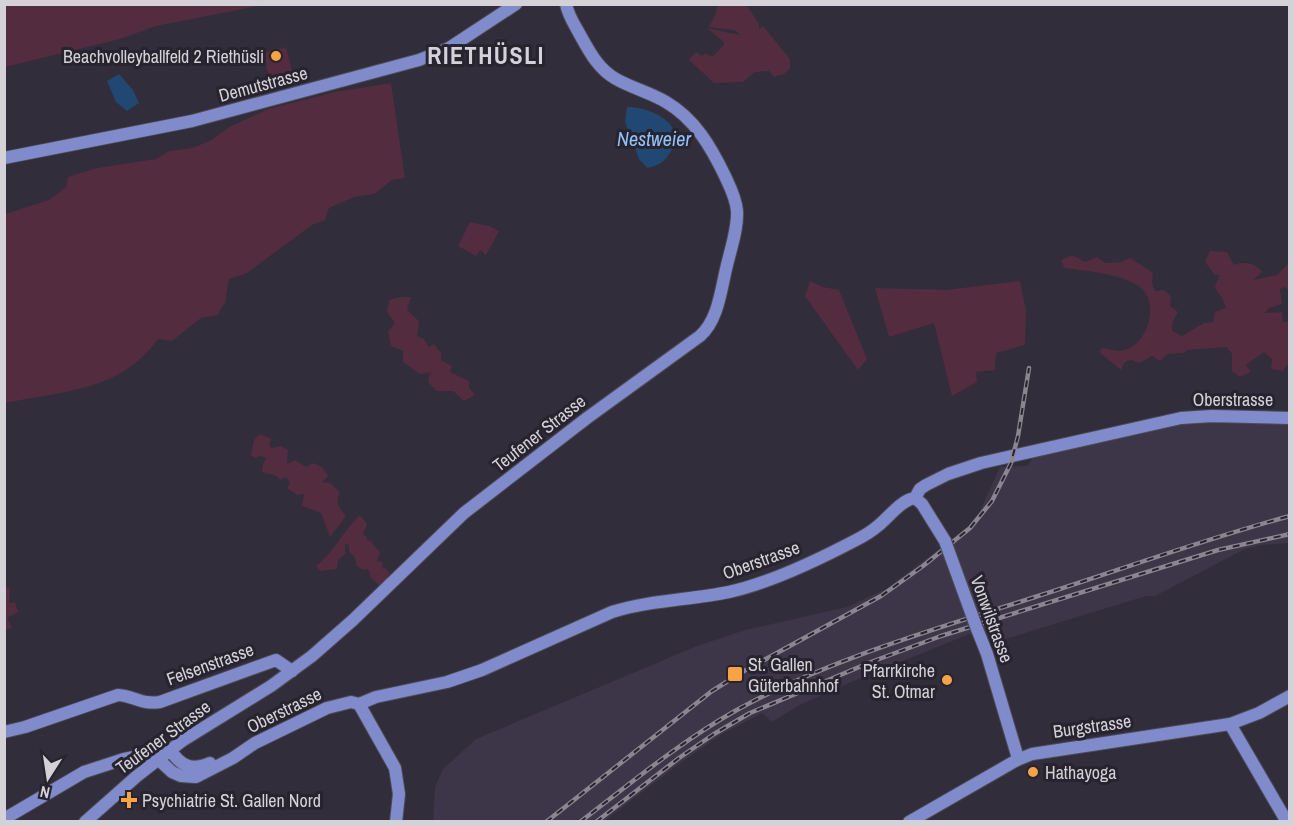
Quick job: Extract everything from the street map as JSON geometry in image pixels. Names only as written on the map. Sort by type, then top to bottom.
[{"type":"street","name":"Demutstrasse","points":[[4,158],[192,121],[419,60],[449,48],[516,4]]},
{"type":"street","name":"Teufener Strasse","points":[[85,822],[170,750],[292,671],[333,638],[464,513],[587,418],[700,336],[712,321],[737,222],[737,206],[733,193],[713,153],[686,117],[666,102],[618,80],[602,68],[588,50],[566,4]]},
{"type":"street","name":"Oberstrasse","points":[[159,759],[172,772],[181,776],[196,777],[234,758],[255,742],[327,708],[351,702],[359,704],[376,697],[435,686],[474,673],[612,612],[657,601],[712,595],[755,584],[852,542],[878,525],[905,502],[915,498],[920,489],[948,474],[996,458],[1138,426],[1194,417],[1290,418]]},
{"type":"street","name":"Vonwilstrasse","points":[[915,498],[922,504],[945,541],[987,654],[1017,760]]},
{"type":"street","name":"Felsenstrasse","points":[[4,732],[114,696],[124,695],[148,703],[160,702],[276,660],[292,671]]},
{"type":"street","name":"Burgstrasse","points":[[909,822],[1017,760],[1041,752],[1230,724],[1259,713],[1290,696]]},
{"type":"street","points":[[359,704],[395,768],[399,794],[396,822]]},
{"type":"street","points":[[1230,724],[1287,822]]},
{"type":"street","name":"Oberstrasse","points":[[170,750],[181,764],[192,768],[242,752]]},
{"type":"street","points":[[4,819],[84,772],[123,759],[170,750]]},
{"type":"street","points":[[123,759],[135,770],[137,776]]},
{"type":"shaded area","points":[[5,4],[264,5],[156,26],[120,39],[5,67]]},
{"type":"shaded area","points":[[717,5],[747,5],[759,24],[759,29],[763,26],[790,59],[790,69],[774,77],[769,71],[755,72],[743,82],[714,83],[689,60],[696,52],[702,56],[705,53],[712,57],[723,46],[724,42],[707,28],[740,35],[735,30],[709,27]]},
{"type":"shaded area","points":[[286,47],[292,71],[269,77],[263,53]]},
{"type":"shaded area","points":[[391,83],[405,178],[392,180],[374,194],[354,197],[329,208],[325,220],[312,225],[247,273],[229,279],[225,303],[217,315],[201,318],[172,341],[158,339],[126,370],[89,386],[5,403],[5,214],[49,200],[66,187],[68,177],[97,168],[156,159],[169,151],[192,148],[210,141],[229,127],[268,109],[335,92]]},
{"type":"shaded area","points":[[470,222],[489,226],[499,231],[486,255],[480,250],[476,256],[458,246]]},
{"type":"shaded area","points":[[1210,251],[1227,252],[1234,265],[1246,263],[1256,267],[1262,272],[1253,280],[1277,275],[1289,263],[1289,291],[1285,287],[1280,289],[1282,304],[1269,308],[1265,313],[1282,312],[1283,322],[1289,321],[1289,362],[1283,371],[1271,369],[1272,359],[1264,352],[1246,365],[1251,372],[1240,377],[1232,371],[1232,354],[1227,347],[1186,350],[1185,353],[1168,354],[1160,361],[1152,356],[1140,363],[1131,360],[1125,362],[1121,370],[1099,352],[1102,348],[1125,350],[1140,339],[1149,320],[1149,300],[1137,285],[1129,281],[1101,273],[1064,268],[1061,260],[1072,255],[1085,262],[1097,257],[1105,263],[1121,262],[1130,258],[1153,273],[1152,283],[1155,291],[1164,290],[1171,296],[1170,306],[1178,312],[1172,323],[1172,331],[1182,336],[1204,323],[1213,322],[1215,312],[1226,308],[1215,286],[1220,275],[1215,275],[1205,262]]},
{"type":"shaded area","points":[[810,281],[823,287],[839,290],[867,359],[858,370],[805,296]]},
{"type":"shaded area","points":[[1020,281],[1026,310],[1025,345],[996,353],[995,370],[976,372],[977,382],[952,396],[934,323],[889,337],[875,288],[946,290]]},
{"type":"shaded area","points":[[411,297],[407,310],[419,321],[417,337],[423,338],[429,347],[434,344],[441,353],[441,360],[452,366],[450,372],[469,381],[469,387],[475,395],[464,401],[453,391],[437,391],[428,382],[430,372],[420,374],[403,362],[403,351],[391,346],[388,331],[395,323],[387,312],[389,300]]},
{"type":"shaded area","points":[[1289,418],[1289,543],[1261,545],[1245,549],[1155,596],[1146,596],[999,641],[983,644],[977,631],[839,687],[798,706],[772,722],[762,713],[722,734],[604,821],[433,822],[435,787],[443,769],[476,739],[697,646],[745,630],[847,607],[886,589],[969,526],[978,515],[1000,467],[1027,466],[1040,448],[1138,426]]},
{"type":"shaded area","points":[[260,434],[271,439],[269,446],[272,448],[281,446],[288,450],[287,464],[295,460],[306,467],[313,463],[323,468],[328,476],[322,482],[330,483],[340,492],[338,505],[346,516],[330,537],[321,513],[302,506],[304,494],[297,495],[287,488],[290,483],[286,477],[280,480],[277,476],[262,472],[266,458],[260,456],[255,458],[251,455],[254,440]]},
{"type":"shaded area","points":[[360,515],[367,524],[363,534],[367,537],[366,540],[371,541],[380,553],[377,561],[382,562],[383,569],[386,568],[390,574],[380,586],[370,577],[367,569],[363,570],[357,566],[354,556],[349,552],[349,545],[345,544],[345,554],[338,560],[337,569],[320,571],[316,566]]},
{"type":"shaded area","points":[[5,586],[10,589],[9,603],[15,602],[18,612],[7,618],[12,628],[5,630]]},
{"type":"water","points":[[119,74],[133,90],[139,103],[127,111],[116,102],[107,81]]},
{"type":"water","name":"Nestweier","points":[[627,107],[656,114],[672,126],[675,143],[668,156],[658,165],[647,168],[639,159],[625,122]]},
{"type":"railway","points":[[546,822],[712,691],[881,596],[970,528],[992,501],[1011,463],[1018,436],[1029,368]]},
{"type":"railway","points":[[580,822],[656,764],[715,723],[806,676],[921,634],[1290,516]]},
{"type":"railway","points":[[596,822],[679,758],[750,713],[871,662],[941,636],[1218,550],[1290,534]]},
{"type":"place","name":"Beachvolleyballfeld 2 Riethüsli","points":[[276,56]]},
{"type":"place","name":"St. Gallen Güterbahnhof","points":[[735,674]]},
{"type":"place","name":"Pfarrkirche St. Otmar","points":[[947,680]]},
{"type":"place","name":"Hathayoga","points":[[1033,772]]},
{"type":"place","name":"Psychiatrie St. Gallen Nord","points":[[129,800]]},
{"type":"district","name":"RIETHÜSLI","points":[[486,55]]}]
